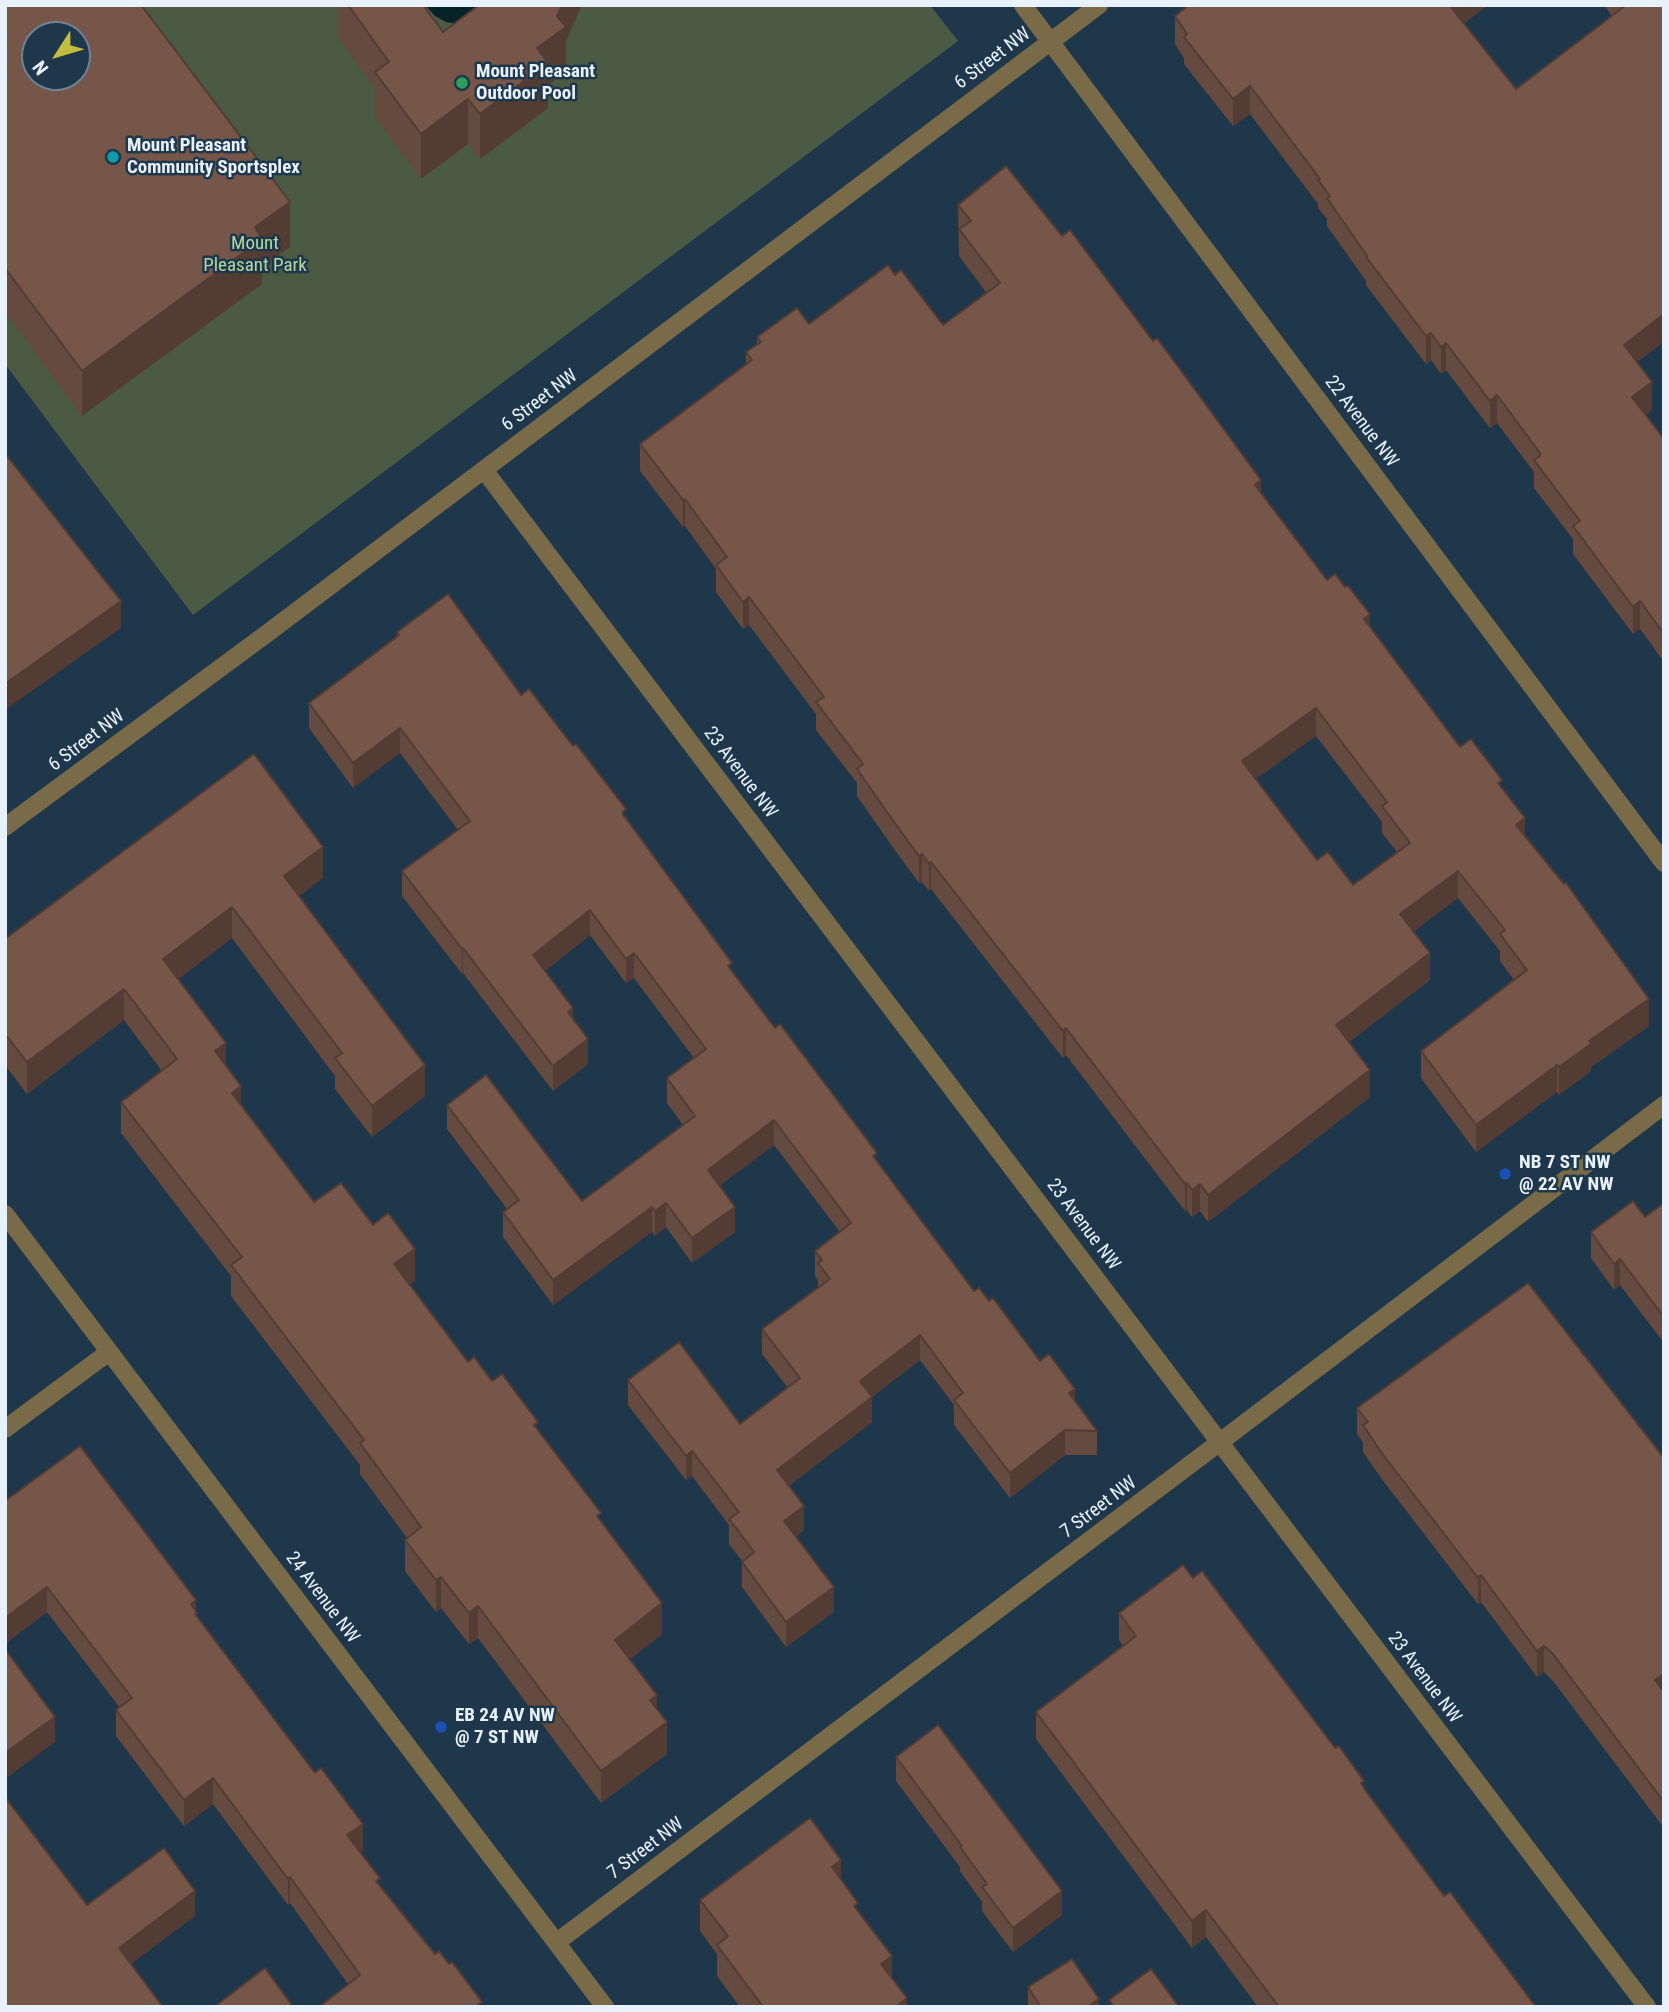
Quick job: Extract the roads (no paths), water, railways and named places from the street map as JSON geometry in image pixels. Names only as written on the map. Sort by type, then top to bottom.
[{"type":"street","name":"22 Avenue NW","points":[[1023,5],[1664,863]]},
{"type":"street","name":"6 Street NW","points":[[5,827],[1100,5]]},
{"type":"street","name":"23 Avenue NW","points":[[484,470],[1647,2007]]},
{"type":"street","name":"7 Street NW","points":[[557,1942],[1220,1443],[1664,1104]]},
{"type":"street","name":"24 Avenue NW","points":[[5,1214],[605,2007]]},
{"type":"street","points":[[5,1429],[109,1352]]},
{"type":"place","name":"Mount Pleasant Outdoor Pool","points":[[462,83]]},
{"type":"place","name":"Mount Pleasant Community Sportsplex","points":[[113,157]]},
{"type":"place","name":"NB 7 ST NW @ 22 AV NW","points":[[1505,1174]]},
{"type":"place","name":"EB 24 AV NW @ 7 ST NW","points":[[441,1727]]},
{"type":"park label","name":"Mount Pleasant Park","points":[[255,255]]}]
